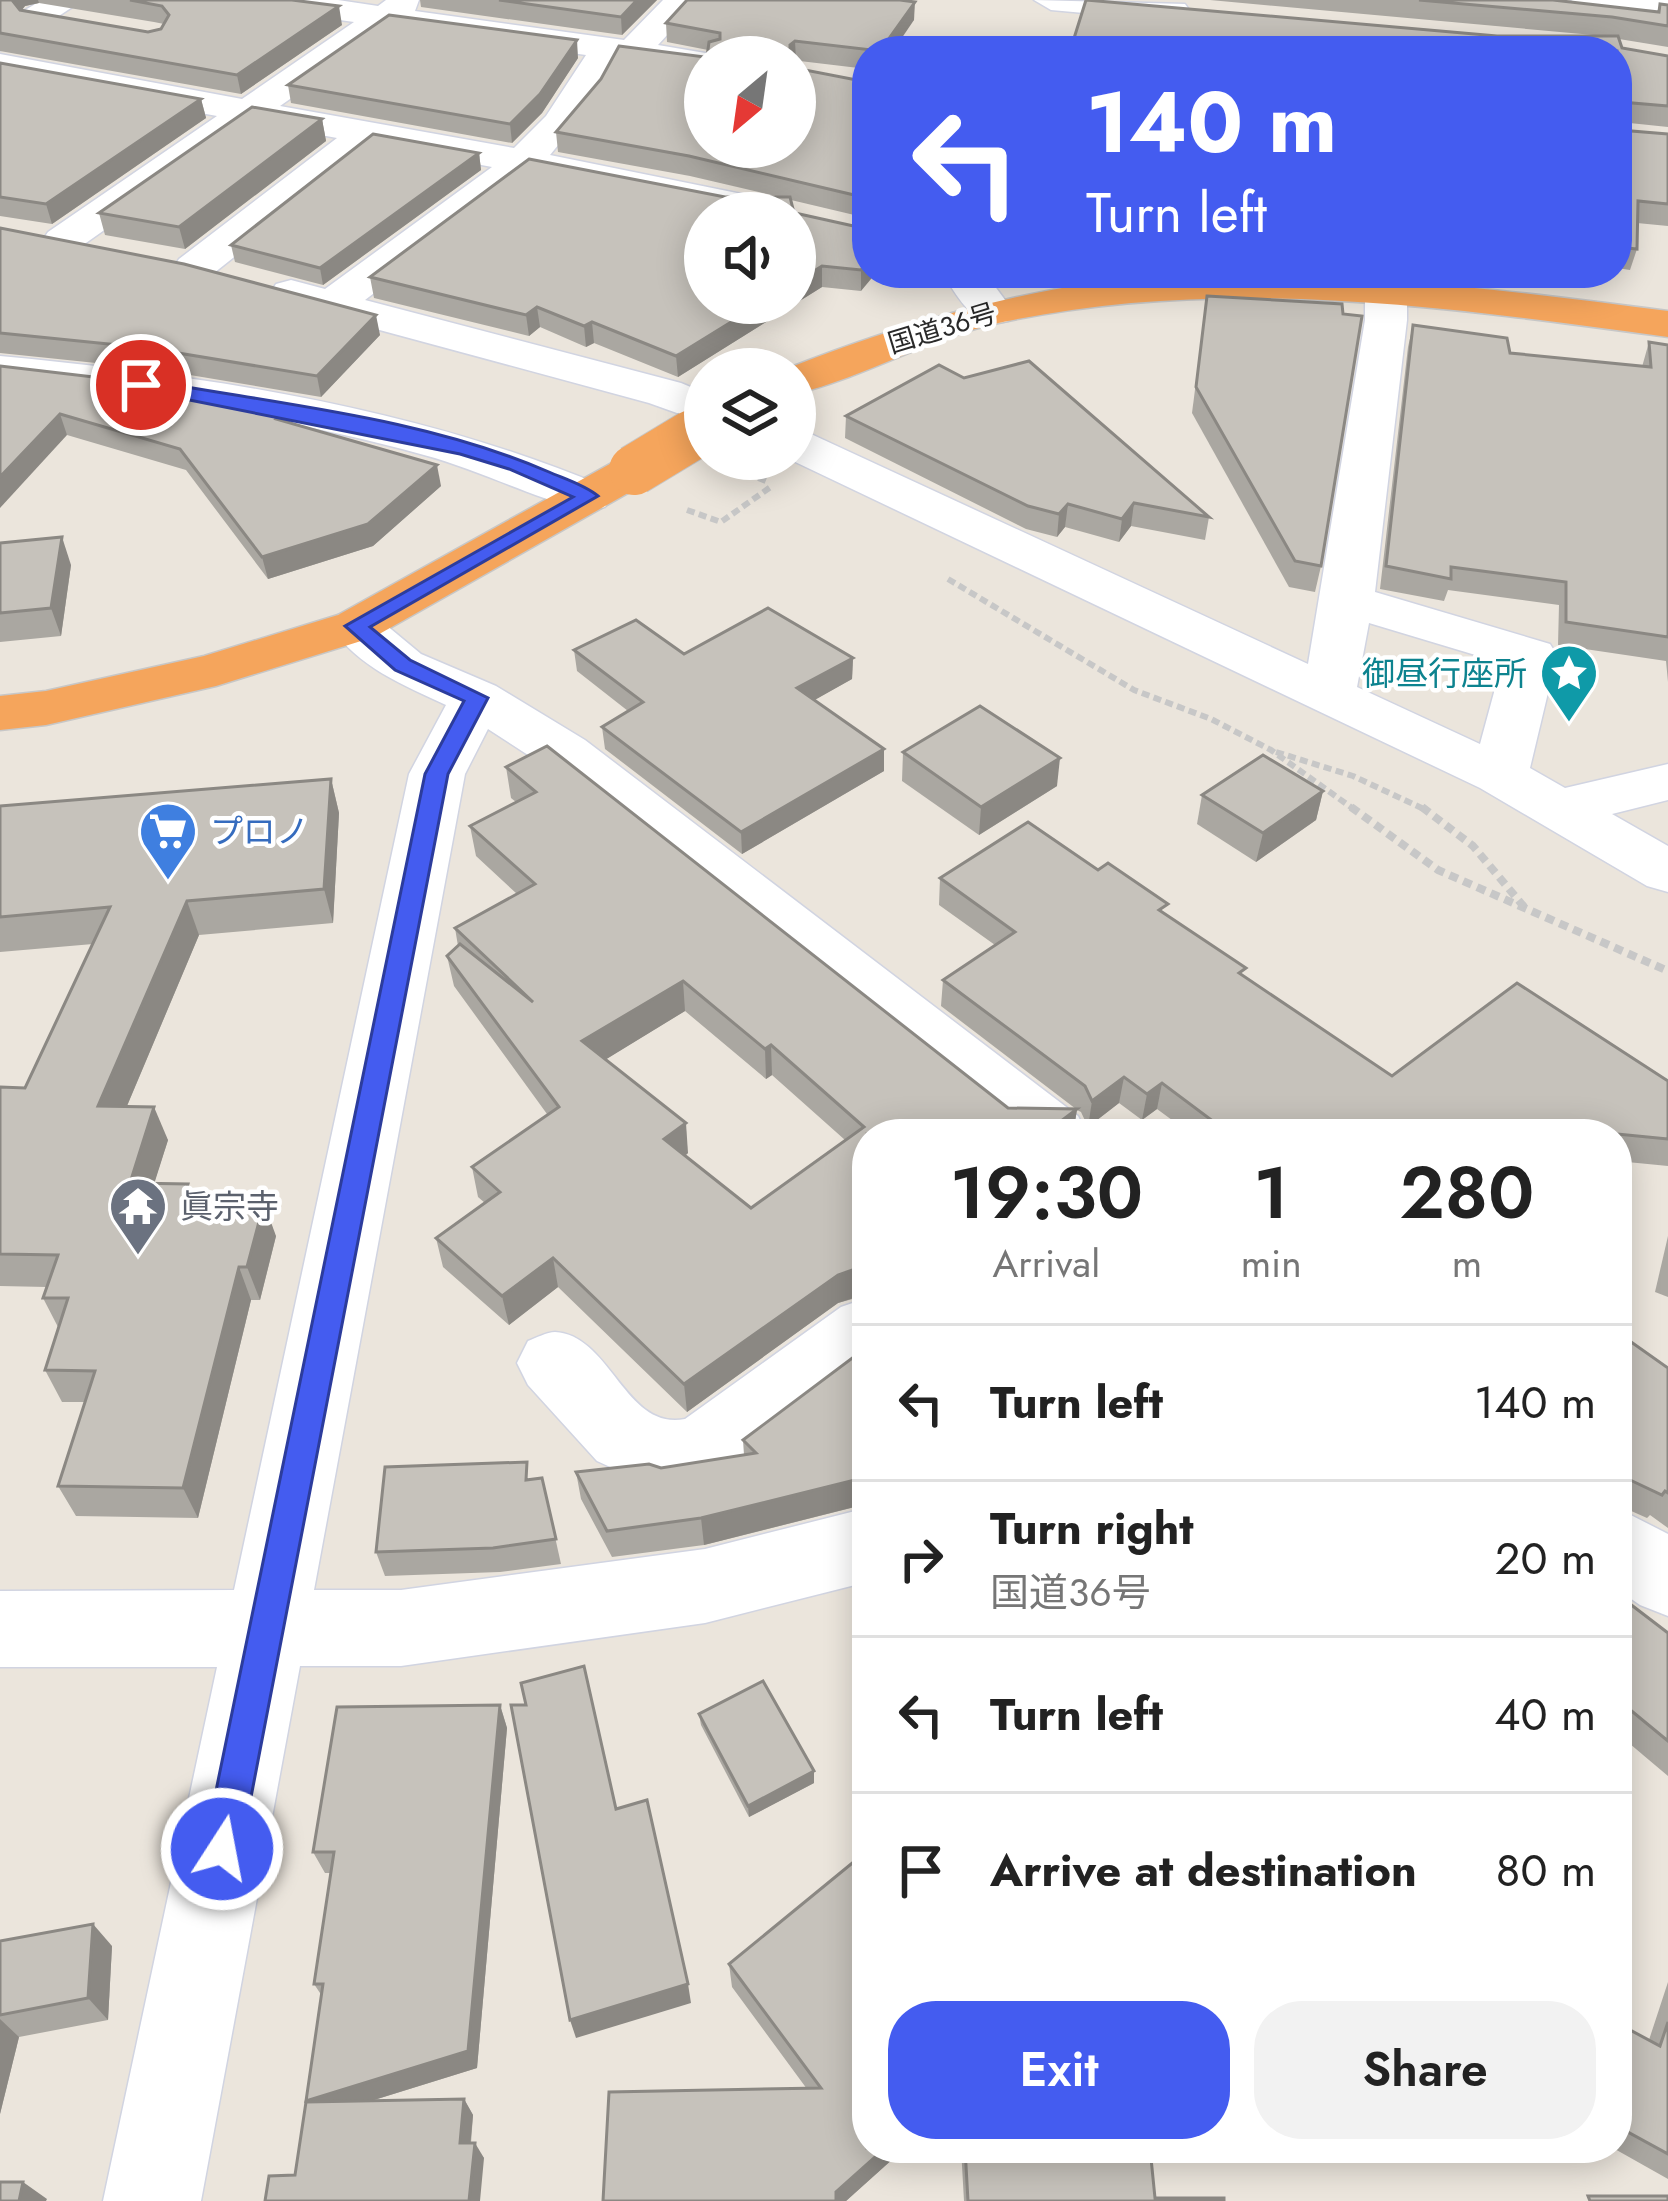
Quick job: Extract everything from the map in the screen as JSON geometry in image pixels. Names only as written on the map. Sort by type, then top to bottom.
[{"type":"highway","name":"国道36号","points":[[816,373],[897,340],[992,311],[1146,288]]},
{"type":"highway","name":"国道36号","points":[[1386,288],[1668,325]]},
{"type":"highway","points":[[0,713],[46,708],[216,670],[356,626],[634,470],[684,435]]},
{"type":"street","points":[[267,0],[397,8],[684,59]]},
{"type":"street","points":[[332,304],[522,161],[569,117],[619,50],[682,0]]},
{"type":"street","points":[[1588,0],[1668,10]]},
{"type":"street","points":[[1051,17],[1063,1],[1200,13]]},
{"type":"street","points":[[106,250],[41,238],[397,8]]},
{"type":"street","points":[[0,40],[62,14]]},
{"type":"street","points":[[0,65],[684,194]]},
{"type":"street","points":[[194,268],[368,133]]},
{"type":"street","points":[[150,259],[665,393],[684,410]]},
{"type":"street","points":[[974,288],[992,311]]},
{"type":"street","points":[[1329,693],[1348,600],[1386,320],[1386,288]]},
{"type":"street","points":[[0,369],[104,378],[379,429],[516,465],[588,496]]},
{"type":"street","points":[[816,454],[1500,776],[1668,872]]},
{"type":"street","points":[[1348,600],[1532,655],[1500,776]]},
{"type":"street","points":[[356,626],[402,665],[477,698],[565,753],[1035,1119]]},
{"type":"street","points":[[152,2201],[436,774],[477,698]]},
{"type":"street","points":[[1560,808],[1668,782]]},
{"type":"street","points":[[554,1363],[624,1438],[663,1456],[703,1449],[852,1339]]},
{"type":"street","points":[[0,1629],[401,1628],[705,1586],[852,1551]]},
{"type":"street","points":[[1632,1555],[1668,1580]]},
{"type":"path","points":[[680,507],[722,522],[774,484],[764,480]]},
{"type":"path","points":[[946,578],[1134,690],[1211,719],[1270,750],[1438,870],[1668,971]]},
{"type":"path","points":[[1270,750],[1360,776],[1417,803],[1464,833],[1526,909]]},
{"type":"building","points":[[0,0],[12,0],[20,10],[148,32],[161,29],[169,15],[162,6],[130,0],[292,0],[339,6],[237,75],[0,33]]},
{"type":"building","points":[[499,0],[637,0],[621,17]]},
{"type":"building","points":[[687,0],[915,2],[891,36],[852,36],[852,48],[816,43],[816,36],[720,33],[666,23]]},
{"type":"building","points":[[1086,0],[1497,36],[1075,36]]},
{"type":"building","points":[[1419,0],[1553,0],[1659,12],[1660,4],[1668,5],[1668,26],[1612,17]]},
{"type":"building","points":[[389,15],[577,40],[540,94],[510,124],[288,85]]},
{"type":"building","points":[[619,46],[684,54],[684,155],[556,132],[601,79]]},
{"type":"building","points":[[1632,50],[1668,56],[1668,106],[1632,103]]},
{"type":"building","points":[[0,63],[201,99],[46,204],[0,197]]},
{"type":"building","points":[[816,72],[852,79],[852,194],[740,168],[816,168]]},
{"type":"building","points":[[252,107],[322,119],[179,227],[99,213]]},
{"type":"building","points":[[1632,131],[1668,134],[1668,204],[1638,201],[1637,249],[1632,248]]},
{"type":"building","points":[[373,134],[479,153],[320,268],[231,245]]},
{"type":"building","points":[[529,159],[699,192],[684,192],[684,324],[728,324],[676,356],[592,322],[584,326],[537,307],[526,315],[370,277]]},
{"type":"building","points":[[816,218],[852,226],[852,269],[822,266],[816,270]]},
{"type":"building","points":[[0,228],[184,264],[376,315],[317,376],[148,348],[0,333]]},
{"type":"building","points":[[1207,296],[1342,304],[1343,314],[1362,316],[1321,566],[1295,561],[1196,387]]},
{"type":"building","points":[[1413,325],[1507,338],[1510,353],[1651,367],[1649,342],[1668,345],[1668,637],[1566,622],[1566,582],[1451,567],[1451,579],[1386,566]]},
{"type":"building","points":[[1029,361],[1209,517],[1134,503],[1122,519],[1068,504],[1059,514],[1028,506],[846,416],[939,365],[964,378]]},
{"type":"building","points":[[0,366],[153,384],[287,407],[276,419],[437,465],[368,524],[262,557],[180,449],[60,414],[0,477]]},
{"type":"building","points":[[62,537],[51,608],[0,613],[0,543]]},
{"type":"building","points":[[768,608],[853,658],[797,688],[884,749],[741,832],[602,727],[643,702],[574,650],[636,620],[684,654]]},
{"type":"building","points":[[980,706],[1060,758],[981,807],[903,752]]},
{"type":"building","points":[[547,746],[1008,1108],[1077,1109],[1064,1119],[855,1119],[771,1045],[765,1049],[683,981],[582,1041],[686,1123],[664,1139],[751,1208],[852,1136],[852,1270],[838,1275],[684,1384],[553,1258],[502,1296],[436,1238],[500,1192],[472,1167],[559,1107],[447,956],[460,944],[533,1002],[455,928],[535,884],[470,826],[536,792],[506,767]]},
{"type":"building","points":[[1263,755],[1323,791],[1263,833],[1202,795]]},
{"type":"building","points":[[331,779],[324,889],[187,901],[98,1106],[154,1107],[130,1183],[188,1184],[183,1201],[264,1203],[247,1267],[239,1267],[183,1488],[58,1486],[95,1371],[45,1370],[68,1298],[43,1298],[58,1255],[0,1254],[0,1087],[25,1088],[110,907],[0,917],[0,806]]},
{"type":"building","points":[[1028,822],[1098,870],[1108,863],[1168,904],[1159,910],[1246,968],[1239,973],[1392,1076],[1517,983],[1668,1081],[1668,1139],[1632,1135],[1632,1119],[1210,1119],[1162,1083],[1147,1094],[1124,1077],[1092,1101],[1085,1086],[943,980],[1015,932],[940,878]]},
{"type":"building","points":[[1632,1343],[1668,1368],[1668,1493],[1662,1495],[1632,1481]]},
{"type":"building","points":[[852,1358],[852,1481],[701,1518],[607,1531],[576,1472],[649,1464],[661,1468],[756,1453],[743,1440]]},
{"type":"building","points":[[527,1462],[526,1480],[542,1478],[556,1539],[493,1548],[376,1552],[385,1467]]},
{"type":"building","points":[[1632,1605],[1668,1633],[1668,1741],[1632,1711]]},
{"type":"building","points":[[584,1666],[616,1809],[647,1800],[688,1984],[570,2020],[511,1705],[526,1705],[521,1683]]},
{"type":"building","points":[[763,1681],[814,1771],[748,1806],[699,1714]]},
{"type":"building","points":[[500,1705],[468,2051],[306,2101],[323,1984],[314,1984],[334,1852],[313,1852],[337,1707]]},
{"type":"building","points":[[852,1863],[852,2163],[868,2163],[836,2192],[836,2201],[603,2201],[609,2092],[821,2088],[729,1964]]},
{"type":"building","points":[[93,1924],[88,1998],[0,2015],[0,1941]]},
{"type":"building","points":[[1668,2022],[1668,2154],[1632,2134],[1632,2031],[1660,2046]]},
{"type":"building","points":[[464,2099],[460,2143],[475,2143],[469,2201],[265,2201],[269,2176],[295,2175],[306,2102]]},
{"type":"building","points":[[966,2163],[1152,2163],[1155,2198],[1224,2198],[1224,2201],[968,2201]]},
{"type":"building","points":[[0,2182],[23,2182],[19,2201],[0,2201]]},
{"type":"building","points":[[1588,2196],[1668,2196],[1668,2201],[1590,2201]]},
{"type":"place","name":"御昼行座所","points":[[1569,724]]},
{"type":"place","name":"プロノ","points":[[168,882]]},
{"type":"place","name":"眞宗寺","points":[[138,1257]]},
{"type":"route","points":[[141,385],[466,450],[516,465],[588,496],[356,626],[402,665],[477,698],[436,774],[222,1849]]}]
